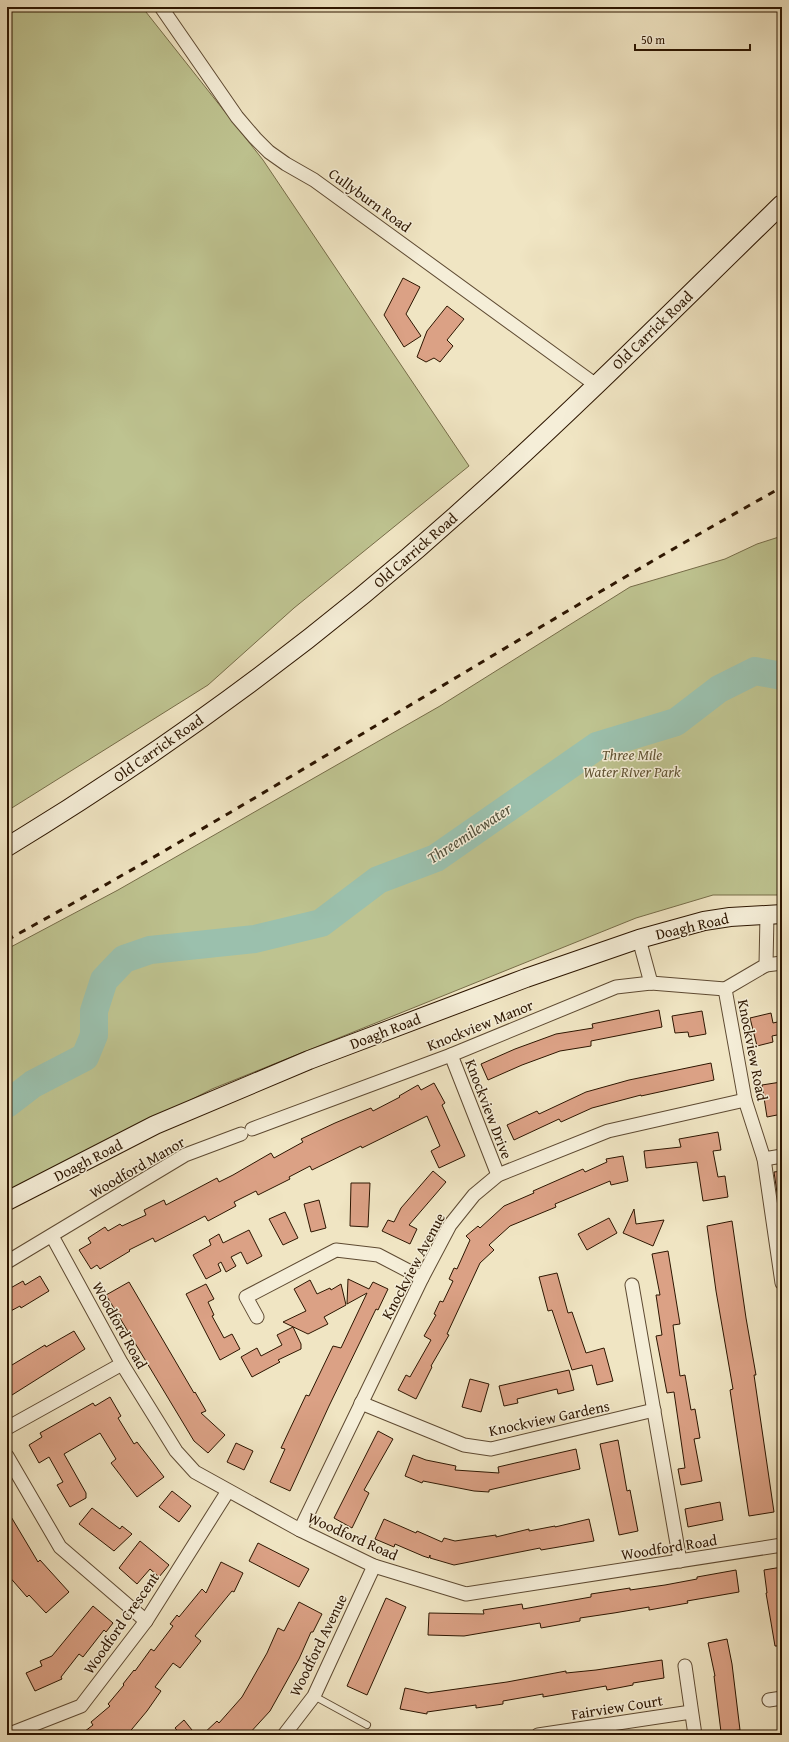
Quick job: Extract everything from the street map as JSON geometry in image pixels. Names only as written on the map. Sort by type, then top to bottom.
[{"type":"main road","name":"Old Carrick Road","points":[[7,847],[76,805],[176,737],[296,649],[385,576],[474,499],[596,385],[782,204]]},
{"type":"main road","name":"Doagh Road","points":[[7,1201],[156,1125],[309,1060],[526,978],[639,939],[704,921],[730,917],[774,914]]},
{"type":"street","name":"Cullyburn Road","points":[[161,7],[237,116],[255,138],[270,152],[320,184],[596,385]]},
{"type":"street","points":[[774,914],[766,965],[782,963]]},
{"type":"street","points":[[639,939],[651,983]]},
{"type":"street","name":"Knockview Road","points":[[766,965],[725,989],[745,1100],[764,1159],[782,1283]]},
{"type":"street","name":"Knockview Manor","points":[[247,1132],[451,1055],[616,987],[651,983],[725,989]]},
{"type":"street","name":"Knockview Drive","points":[[451,1055],[498,1175]]},
{"type":"street","name":"Knockview Avenue","points":[[300,1530],[422,1278],[450,1225],[474,1195],[498,1175],[608,1131],[745,1100]]},
{"type":"street","name":"Woodford Manor","points":[[9,1257],[52,1236],[185,1156],[247,1132]]},
{"type":"street","points":[[764,1159],[782,1156]]},
{"type":"street","name":"Woodford Road","points":[[52,1236],[122,1364],[176,1451],[195,1472],[300,1530],[374,1566],[466,1594],[782,1545]]},
{"type":"street","points":[[257,1317],[246,1297],[336,1250],[378,1255],[422,1278]]},
{"type":"street","points":[[632,1285],[680,1561]]},
{"type":"street","points":[[7,1428],[122,1364]]},
{"type":"street","name":"Knockview Gardens","points":[[362,1403],[464,1445],[491,1449],[654,1410]]},
{"type":"street","points":[[7,1456],[60,1547],[146,1621]]},
{"type":"street","name":"Woodford Crescent","points":[[7,1735],[81,1706],[146,1621],[228,1491]]},
{"type":"street","name":"Woodford Avenue","points":[[284,1735],[314,1696],[374,1566]]},
{"type":"street","points":[[684,1666],[695,1735]]},
{"type":"street","name":"Fairview Court","points":[[545,1735],[691,1712]]},
{"type":"lane","points":[[314,1696],[366,1726]]},
{"type":"green space","points":[[7,7],[142,7],[263,160],[469,466],[294,608],[208,685],[7,811]]},
{"type":"green space","name":"Three Mile Water River Park","points":[[782,536],[782,895],[713,895],[636,918],[212,1089],[7,1194],[7,949],[118,890],[440,706],[630,587],[725,559],[757,544]]},
{"type":"building","points":[[403,278],[420,287],[406,314],[421,336],[404,347],[384,315]]},
{"type":"building","points":[[447,306],[464,319],[447,340],[453,346],[440,362],[434,358],[426,362],[417,357],[427,331]]},
{"type":"building","points":[[659,1010],[662,1027],[591,1041],[591,1046],[560,1051],[522,1065],[488,1080],[481,1064],[515,1049],[556,1034],[593,1028],[592,1024]]},
{"type":"building","points":[[702,1011],[706,1034],[689,1037],[688,1032],[675,1033],[672,1016]]},
{"type":"building","points":[[771,1013],[773,1023],[782,1021],[782,1034],[772,1036],[773,1042],[757,1046],[750,1018]]},
{"type":"building","points":[[711,1063],[714,1080],[641,1095],[592,1108],[561,1122],[559,1119],[514,1140],[507,1125],[537,1111],[539,1114],[586,1092],[629,1080]]},
{"type":"building","points":[[781,1082],[782,1114],[767,1117],[762,1085]]},
{"type":"building","points":[[434,1083],[445,1103],[442,1105],[465,1156],[439,1168],[431,1151],[440,1146],[427,1116],[362,1148],[361,1146],[312,1170],[310,1166],[289,1177],[290,1179],[258,1195],[256,1191],[234,1202],[236,1206],[208,1221],[205,1216],[155,1242],[153,1238],[129,1250],[130,1251],[100,1269],[97,1265],[91,1269],[79,1250],[91,1243],[88,1238],[105,1227],[108,1231],[120,1224],[122,1226],[146,1215],[144,1210],[164,1200],[166,1205],[217,1178],[219,1182],[271,1153],[274,1158],[303,1142],[301,1139],[335,1123],[371,1108],[373,1111],[400,1097],[399,1096],[418,1085],[421,1090]]},
{"type":"building","points":[[718,1132],[721,1150],[713,1151],[718,1177],[725,1176],[728,1197],[703,1201],[697,1162],[646,1168],[644,1151],[681,1147],[679,1139]]},
{"type":"building","points":[[623,1156],[628,1181],[611,1185],[610,1181],[555,1204],[556,1207],[510,1226],[489,1245],[494,1250],[480,1263],[447,1334],[449,1335],[431,1366],[432,1367],[416,1399],[398,1390],[406,1375],[410,1377],[431,1340],[424,1336],[436,1315],[434,1314],[440,1301],[443,1302],[453,1281],[449,1279],[454,1268],[457,1269],[470,1240],[466,1236],[478,1226],[480,1228],[504,1206],[534,1193],[533,1191],[583,1169],[585,1172],[607,1162],[606,1159]]},
{"type":"building","points":[[433,1171],[446,1182],[409,1225],[417,1229],[410,1244],[382,1231],[388,1220],[394,1222],[401,1208]]},
{"type":"building","points":[[782,1171],[782,1213],[780,1213],[774,1172]]},
{"type":"building","points":[[351,1183],[370,1183],[368,1227],[350,1226]]},
{"type":"building","points":[[319,1200],[326,1228],[311,1232],[304,1204]]},
{"type":"building","points":[[634,1209],[636,1224],[664,1220],[653,1246],[623,1233]]},
{"type":"building","points":[[285,1212],[298,1238],[283,1245],[269,1219]]},
{"type":"building","points":[[609,1218],[617,1233],[587,1250],[578,1234]]},
{"type":"building","points":[[732,1221],[756,1375],[754,1375],[774,1512],[749,1516],[730,1390],[733,1389],[716,1291],[707,1226]]},
{"type":"building","points":[[249,1230],[262,1256],[247,1264],[241,1252],[231,1257],[236,1266],[226,1272],[221,1262],[218,1264],[221,1271],[206,1279],[193,1255],[211,1245],[209,1240],[219,1234],[223,1243]]},
{"type":"building","points":[[668,1251],[680,1324],[673,1325],[680,1376],[685,1375],[691,1410],[695,1409],[700,1438],[694,1439],[702,1481],[681,1485],[678,1469],[685,1468],[674,1392],[667,1393],[656,1336],[662,1335],[656,1295],[660,1295],[652,1254]]},
{"type":"building","points":[[557,1273],[568,1313],[572,1312],[586,1353],[604,1348],[613,1381],[597,1385],[592,1365],[572,1370],[552,1310],[548,1311],[539,1277]]},
{"type":"building","points":[[40,1276],[49,1291],[21,1308],[20,1306],[7,1313],[7,1290],[23,1281],[25,1285]]},
{"type":"building","points":[[348,1279],[369,1289],[373,1282],[388,1289],[378,1310],[376,1309],[290,1491],[270,1482],[285,1449],[281,1448],[306,1395],[309,1396],[333,1346],[341,1348],[367,1293],[347,1304]]},
{"type":"building","points":[[310,1280],[317,1294],[330,1288],[331,1290],[341,1284],[346,1305],[324,1317],[328,1324],[308,1334],[283,1322],[306,1311],[294,1289]]},
{"type":"building","points":[[129,1282],[206,1411],[201,1413],[225,1435],[208,1453],[194,1441],[106,1295]]},
{"type":"building","points":[[206,1284],[214,1299],[208,1302],[214,1315],[212,1316],[224,1338],[232,1334],[240,1349],[220,1360],[186,1294]]},
{"type":"building","points":[[293,1327],[301,1344],[301,1349],[278,1360],[280,1362],[252,1377],[241,1357],[257,1348],[261,1356],[282,1345],[277,1335]]},
{"type":"building","points":[[74,1331],[85,1349],[12,1395],[7,1387],[7,1368],[45,1345],[46,1347]]},
{"type":"building","points":[[569,1370],[574,1390],[558,1394],[557,1389],[517,1399],[518,1403],[504,1406],[499,1386]]},
{"type":"building","points":[[470,1379],[489,1384],[481,1412],[462,1407]]},
{"type":"building","points":[[110,1397],[121,1416],[118,1418],[134,1444],[137,1442],[164,1477],[137,1497],[111,1463],[116,1459],[100,1433],[64,1454],[86,1493],[86,1498],[70,1507],[57,1485],[63,1482],[49,1457],[39,1463],[29,1445],[42,1437],[40,1433],[93,1403],[95,1406]]},
{"type":"building","points":[[378,1431],[393,1439],[364,1490],[369,1493],[352,1528],[334,1518]]},
{"type":"building","points":[[618,1440],[627,1491],[630,1490],[638,1531],[619,1535],[600,1444]]},
{"type":"building","points":[[236,1443],[253,1451],[244,1470],[227,1462]]},
{"type":"building","points":[[576,1449],[580,1469],[489,1490],[489,1492],[474,1491],[423,1481],[422,1483],[405,1476],[413,1455],[426,1460],[456,1466],[455,1470],[499,1473],[498,1467]]},
{"type":"building","points":[[172,1491],[191,1506],[179,1522],[159,1507]]},
{"type":"building","points":[[720,1502],[723,1520],[688,1527],[685,1509]]},
{"type":"building","points":[[92,1508],[120,1529],[122,1526],[132,1534],[114,1551],[79,1524]]},
{"type":"building","points":[[7,1510],[38,1562],[40,1560],[69,1592],[46,1613],[29,1595],[27,1597],[7,1574]]},
{"type":"building","points":[[384,1519],[416,1533],[417,1531],[442,1542],[444,1538],[455,1541],[496,1535],[496,1537],[529,1529],[529,1531],[555,1527],[589,1519],[594,1541],[541,1550],[540,1548],[454,1565],[430,1558],[430,1555],[429,1558],[395,1544],[394,1547],[375,1539]]},
{"type":"building","points":[[140,1541],[169,1565],[159,1577],[150,1569],[137,1584],[119,1568]]},
{"type":"building","points":[[258,1543],[309,1569],[299,1587],[249,1561]]},
{"type":"building","points":[[221,1562],[243,1573],[234,1592],[232,1591],[195,1636],[201,1641],[180,1668],[173,1663],[155,1687],[161,1691],[147,1711],[127,1735],[80,1735],[93,1725],[91,1722],[110,1706],[108,1704],[134,1670],[135,1671],[151,1649],[154,1651],[173,1626],[170,1624],[177,1615],[179,1617],[202,1589],[206,1593]]},
{"type":"building","points":[[782,1567],[782,1646],[775,1646],[766,1593],[764,1570]]},
{"type":"building","points":[[736,1570],[739,1592],[687,1601],[688,1603],[649,1610],[649,1607],[580,1618],[580,1621],[541,1628],[540,1623],[464,1636],[428,1635],[429,1613],[484,1614],[483,1610],[522,1604],[523,1609],[591,1597],[591,1594],[630,1588],[630,1590],[665,1585],[697,1579],[697,1577]]},
{"type":"building","points":[[386,1598],[406,1607],[367,1695],[347,1686]]},
{"type":"building","points":[[299,1602],[322,1614],[270,1711],[248,1735],[202,1735],[217,1721],[219,1723],[242,1697],[267,1653],[278,1628],[284,1631]]},
{"type":"building","points":[[93,1606],[113,1623],[106,1632],[104,1630],[83,1657],[79,1654],[61,1677],[62,1679],[35,1691],[26,1673],[42,1666],[40,1661],[52,1656]]},
{"type":"building","points":[[727,1639],[732,1664],[740,1730],[721,1732],[715,1676],[708,1643]]},
{"type":"building","points":[[662,1660],[664,1678],[633,1683],[633,1685],[607,1690],[606,1686],[543,1697],[543,1694],[503,1701],[503,1704],[476,1708],[476,1705],[427,1712],[427,1714],[400,1709],[405,1688],[428,1693],[507,1682],[566,1671],[566,1673],[596,1670]]},
{"type":"building","points":[[184,1720],[196,1735],[181,1735],[175,1728]]},
{"type":"waterway","name":"Threemilewater","points":[[7,1104],[33,1084],[85,1057],[94,1035],[94,1011],[104,980],[124,959],[150,950],[255,939],[321,923],[378,880],[436,858],[597,746],[676,722],[719,689],[755,671],[782,676]]},
{"type":"railway","points":[[7,940],[202,829],[588,599],[782,487]]}]
